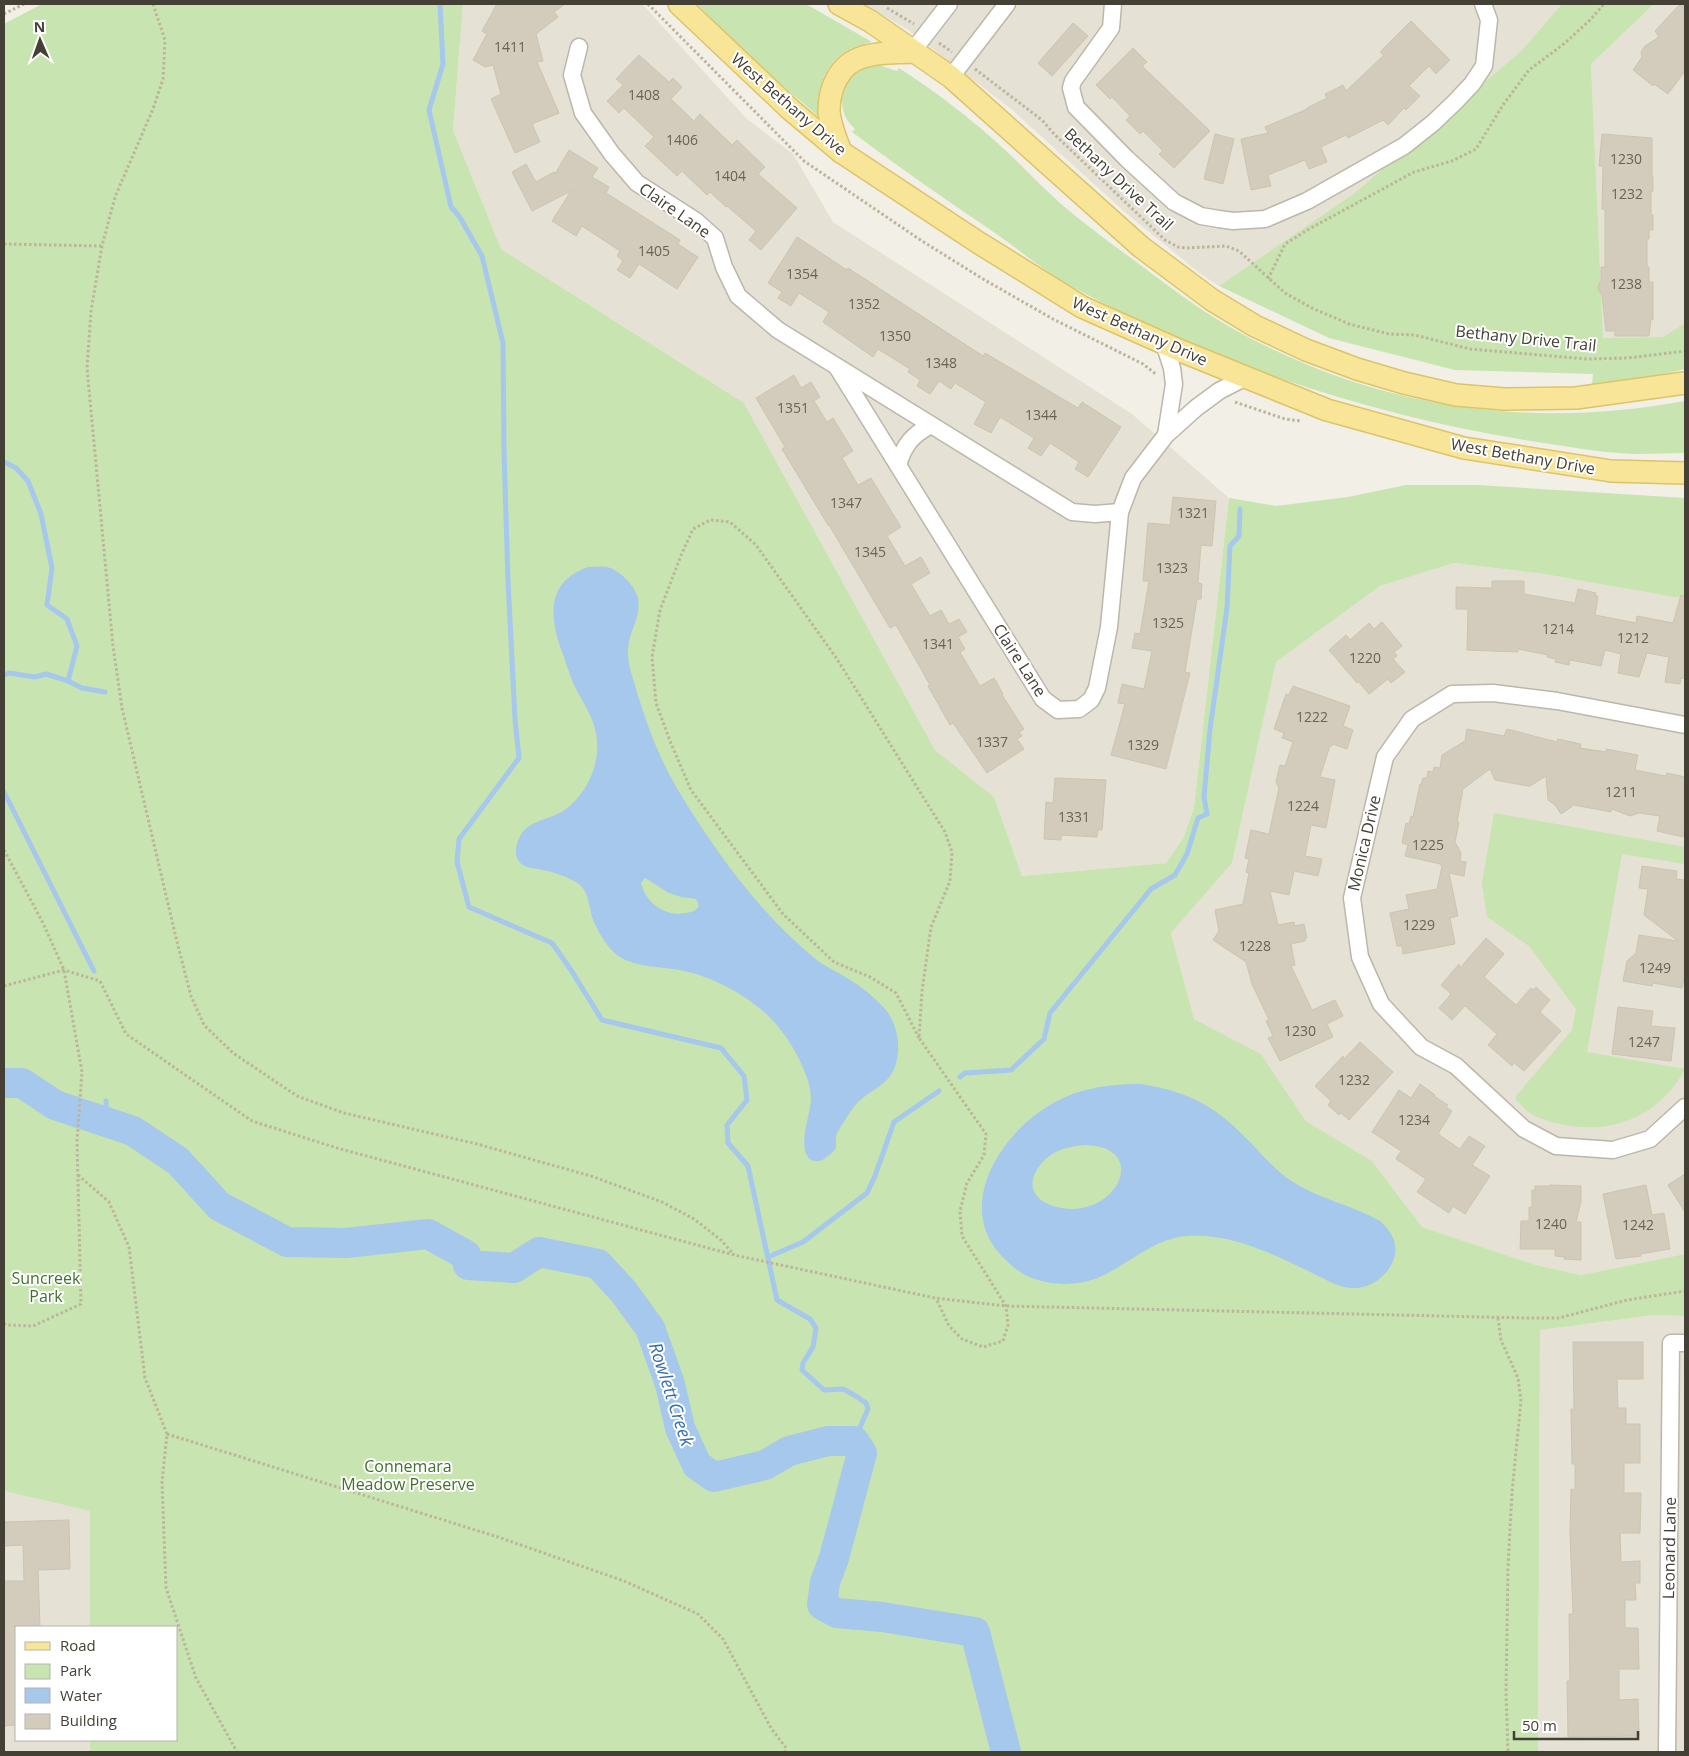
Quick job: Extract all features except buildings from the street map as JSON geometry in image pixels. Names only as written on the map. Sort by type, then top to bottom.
[{"type":"main road","name":"West Bethany Drive","points":[[679,4],[791,110],[841,152],[980,244],[1082,308],[1327,410],[1464,448],[1611,471],[1685,474]]},
{"type":"main road","points":[[839,4],[870,21],[912,52],[957,69],[1141,247],[1212,300],[1256,326],[1306,350],[1357,369],[1404,383],[1456,395],[1504,399],[1576,398],[1685,383]]},
{"type":"main road","points":[[841,152],[833,131],[829,112],[833,84],[839,73],[849,63],[863,57],[912,52]]},
{"type":"street","points":[[912,52],[949,4]]},
{"type":"street","points":[[957,69],[1007,4]]},
{"type":"street","points":[[1113,4],[1111,28],[1072,81],[1071,88],[1076,107],[1127,159],[1174,202],[1201,216],[1233,221],[1265,219],[1307,201],[1404,146],[1419,135],[1472,84],[1484,66],[1489,20],[1483,4]]},
{"type":"street","name":"Claire Lane","points":[[579,47],[572,75],[583,113],[612,154],[637,183],[696,220],[716,238],[724,267],[738,296],[778,330],[1072,512],[1095,514],[1120,512]]},
{"type":"street","name":"Claire Lane","points":[[1164,343],[1172,368],[1174,384],[1166,435]]},
{"type":"street","name":"Claire Lane","points":[[838,367],[1043,699],[1058,710],[1079,709],[1091,700],[1097,688],[1108,627],[1120,512],[1133,478],[1166,435],[1196,408],[1219,391],[1246,377]]},
{"type":"street","points":[[898,465],[908,440],[918,431],[930,425]]},
{"type":"street","name":"Monica Drive","points":[[1685,725],[1557,701],[1493,693],[1452,694],[1412,719],[1385,757],[1352,898],[1360,957],[1381,1004],[1421,1047],[1456,1066],[1524,1129],[1556,1146],[1613,1150],[1650,1138],[1685,1106]]},
{"type":"street","name":"Leonard Lane","points":[[1667,1752],[1678,1343]]},
{"type":"path","points":[[4,14],[24,4]]},
{"type":"path","points":[[153,4],[165,40],[163,79],[153,109],[115,197],[102,246],[91,311],[87,368],[114,655],[122,708],[177,942],[191,996],[204,1025],[233,1052],[297,1096],[344,1113],[477,1144],[591,1176],[662,1202],[694,1219],[721,1240],[734,1256]]},
{"type":"path","name":"Bethany Drive Trail","points":[[881,4],[926,34],[957,69],[1042,120],[1060,140],[1165,240],[1178,247],[1186,248],[1226,246],[1233,248],[1246,256],[1268,279],[1285,293],[1312,308],[1349,324],[1389,334],[1415,335],[1470,349],[1587,359],[1628,358],[1685,351]]},
{"type":"path","points":[[1268,279],[1285,244],[1414,172],[1452,161],[1476,149],[1529,70],[1565,43],[1604,4]]},
{"type":"path","points":[[4,244],[102,246]]},
{"type":"path","points":[[919,1038],[922,992],[931,927],[950,881],[952,852],[945,832],[838,659],[756,544],[730,522],[710,520],[693,529],[660,610],[652,657],[656,703],[691,790],[783,914],[834,962],[870,977],[896,993],[919,1038],[986,1134],[984,1155],[966,1183],[960,1211],[962,1236],[1006,1306],[1008,1324],[1003,1341],[983,1348],[962,1339],[949,1326],[936,1298]]},
{"type":"path","points":[[4,850],[43,923],[64,970],[82,1072],[77,1141],[80,1304],[33,1326],[4,1324]]},
{"type":"path","points":[[4,986],[64,970],[100,981],[126,1034],[252,1121],[347,1150],[734,1256],[936,1298],[1006,1306],[1559,1318],[1627,1300],[1685,1291]]},
{"type":"path","points":[[78,1175],[109,1202],[129,1247],[145,1378],[167,1434],[162,1482],[166,1588],[196,1678],[237,1752]]},
{"type":"path","points":[[1498,1318],[1501,1340],[1518,1378],[1521,1401],[1512,1492],[1508,1567],[1506,1692],[1508,1752]]},
{"type":"path","points":[[167,1434],[498,1537],[624,1581],[698,1614],[723,1639],[771,1728],[786,1748],[785,1752]]},
{"type":"shaded area","points":[[463,4],[642,4],[747,119],[793,154],[833,222],[1132,414],[1229,498],[1194,807],[1184,837],[1166,863],[1022,876],[994,797],[935,750],[744,403],[501,249],[453,130]]},
{"type":"shaded area","points":[[863,4],[1562,4],[1521,51],[1352,195],[1219,286],[1202,275],[1127,214],[1010,108],[907,29]]},
{"type":"shaded area","points":[[1654,4],[1685,4],[1685,323],[1663,337],[1603,338],[1591,64]]},
{"type":"shaded area","points":[[1454,563],[1544,574],[1685,599],[1685,1254],[1581,1275],[1536,1265],[1422,1227],[1372,1161],[1306,1121],[1261,1054],[1194,1019],[1171,933],[1232,863],[1276,662],[1380,586]]},
{"type":"shaded area","points":[[1654,1315],[1685,1316],[1685,1752],[1538,1752],[1540,1330]]},
{"type":"shaded area","points":[[4,1491],[91,1511],[90,1626],[15,1626],[15,1741],[90,1741],[90,1752],[4,1752]]},
{"type":"green space","points":[[42,4],[463,4],[453,130],[501,249],[744,403],[935,750],[994,797],[1022,876],[1166,863],[1184,837],[1194,807],[1229,498],[1276,506],[1348,497],[1406,485],[1478,485],[1685,498],[1685,599],[1544,574],[1454,563],[1380,586],[1276,662],[1232,863],[1171,933],[1194,1019],[1261,1054],[1306,1121],[1372,1161],[1422,1227],[1536,1265],[1581,1275],[1685,1254],[1685,1316],[1654,1315],[1540,1330],[1538,1752],[90,1752],[90,1741],[178,1741],[178,1626],[90,1626],[90,1511],[4,1491],[4,24]]},
{"type":"green space","points":[[697,4],[806,4],[872,42],[843,53],[829,67],[821,84],[818,116],[756,63]]},
{"type":"green space","points":[[1562,4],[1654,4],[1591,64],[1603,338],[1663,337],[1685,323],[1685,369],[1634,381],[1592,385],[1593,374],[1455,370],[1329,338],[1219,286],[1352,195],[1521,51]]},
{"type":"green space","points":[[878,65],[897,71],[899,68],[954,106],[1013,157],[1051,195],[1098,234],[1179,294],[1230,327],[1284,355],[1339,377],[1394,394],[1451,405],[1509,412],[1567,413],[1626,409],[1685,401],[1685,453],[1635,454],[1596,451],[1471,430],[1411,417],[1293,383],[1179,339],[1123,313],[1051,274],[852,132],[855,129],[847,120],[843,110],[842,99],[844,90],[857,73]]},
{"type":"green space","points":[[1494,813],[1685,847],[1685,864],[1622,854],[1587,1052],[1685,1069],[1664,1097],[1637,1117],[1622,1123],[1605,1126],[1570,1126],[1539,1118],[1526,1110],[1516,1100],[1516,1096],[1572,1030],[1576,1009],[1529,946],[1487,917],[1482,883]]},
{"type":"water","points":[[588,567],[607,567],[621,574],[635,591],[639,602],[637,617],[628,645],[628,653],[640,702],[654,741],[671,778],[722,857],[755,899],[792,938],[821,963],[867,992],[885,1009],[895,1027],[898,1049],[894,1070],[886,1081],[858,1102],[837,1133],[836,1148],[824,1159],[819,1161],[812,1160],[805,1151],[804,1144],[811,1098],[808,1080],[788,1040],[767,1015],[745,997],[720,983],[693,973],[639,964],[623,959],[610,949],[604,941],[593,919],[587,896],[581,886],[560,875],[525,866],[517,858],[516,847],[521,834],[532,824],[560,813],[573,803],[586,787],[596,760],[597,741],[594,726],[571,678],[559,643],[554,617],[554,604],[557,593],[563,583],[573,574]],"holes":[[[645,878],[669,893],[696,899],[699,906],[694,911],[686,913],[679,914],[664,911],[647,897],[641,883]]]},
{"type":"water","points":[[1141,1084],[1175,1092],[1202,1103],[1239,1131],[1287,1178],[1309,1191],[1380,1221],[1390,1232],[1395,1244],[1395,1254],[1390,1268],[1373,1283],[1359,1288],[1351,1288],[1334,1283],[1248,1245],[1218,1238],[1187,1236],[1155,1245],[1106,1274],[1079,1283],[1050,1283],[1032,1278],[1018,1271],[999,1253],[987,1233],[982,1213],[984,1192],[990,1171],[1001,1151],[1032,1117],[1061,1099],[1094,1088]],"holes":[[[1085,1145],[1106,1149],[1117,1158],[1121,1170],[1118,1183],[1108,1195],[1094,1205],[1075,1209],[1053,1206],[1043,1202],[1037,1196],[1033,1189],[1034,1174],[1044,1160],[1052,1154],[1060,1150]]]},
{"type":"waterway","points":[[440,4],[443,64],[429,110],[451,207],[459,216],[482,256],[503,343],[508,581],[515,719],[519,758],[459,839],[457,862],[469,907],[552,943],[602,1020],[721,1048],[744,1076],[747,1100],[727,1125],[728,1143],[748,1166],[777,1300],[810,1319],[816,1328],[813,1347],[803,1363],[802,1370],[824,1390],[843,1389],[866,1403],[868,1409],[854,1441]]},
{"type":"waterway","points":[[4,462],[16,468],[28,481],[41,514],[52,568],[47,605],[67,619],[77,646],[68,681]]},
{"type":"waterway","points":[[960,1077],[965,1073],[1011,1070],[1044,1039],[1050,1013],[1151,889],[1175,875],[1187,854],[1198,818],[1207,814],[1204,797],[1210,729],[1227,608],[1230,546],[1239,536],[1240,509]]},
{"type":"waterway","points":[[4,675],[9,673],[35,677],[46,674],[82,688],[105,692]]},
{"type":"waterway","points":[[4,792],[94,971]]},
{"type":"waterway","name":"Rowlett Creek","points":[[4,1083],[22,1083],[55,1105],[133,1131],[178,1161],[219,1206],[287,1242],[346,1243],[428,1234],[466,1255],[468,1265],[514,1268],[539,1252],[598,1264],[623,1291],[650,1328],[670,1384],[680,1428],[697,1465],[714,1477],[765,1465],[789,1451],[828,1441],[854,1441],[862,1453],[834,1558],[825,1582],[822,1605],[837,1613],[882,1617],[975,1632],[1006,1752]]},
{"type":"waterway","points":[[768,1257],[803,1242],[867,1193],[894,1122],[939,1091]]},
{"type":"waterway","points":[[106,1101],[107,1123]]},
{"type":"park label","name":"Suncreek Park","points":[[46,1287]]},
{"type":"park label","name":"Connemara Meadow Preserve","points":[[408,1475]]}]
